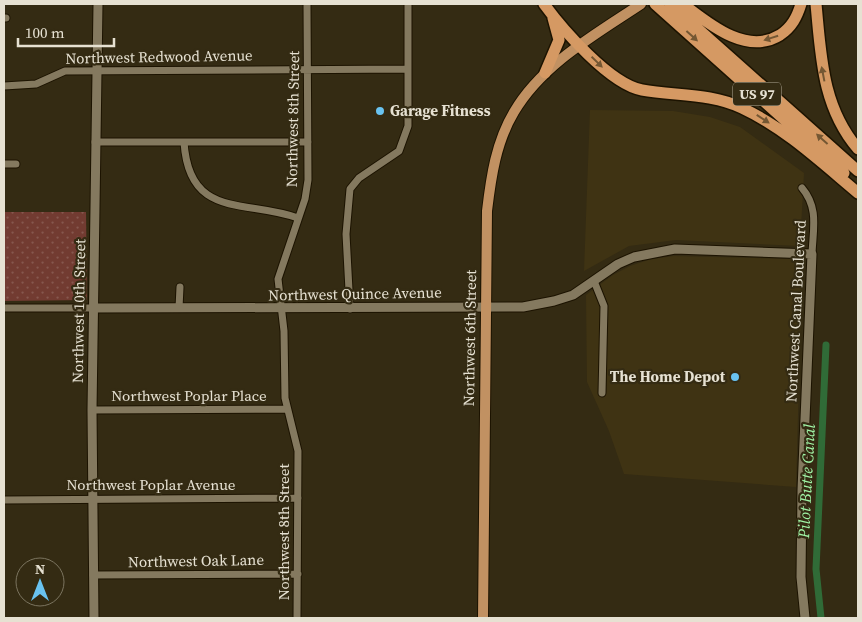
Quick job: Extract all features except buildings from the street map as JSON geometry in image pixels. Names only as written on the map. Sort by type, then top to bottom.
[{"type":"highway","points":[[544,4],[580,46],[620,82],[639,90],[720,100],[761,117],[858,193]]},
{"type":"highway","name":"US 97","points":[[655,4],[858,185]]},
{"type":"highway","name":"US 97","points":[[670,4],[858,171]]},
{"type":"highway","points":[[682,4],[722,32],[752,42],[766,40],[788,29],[797,17],[801,4]]},
{"type":"highway","points":[[816,4],[822,66],[827,92],[835,115],[858,149]]},
{"type":"highway","points":[[545,73],[559,40],[552,14]]},
{"type":"main road","name":"Northwest 6th Street","points":[[483,618],[487,211],[491,179],[500,145],[514,112],[545,73],[639,5]]},
{"type":"street","name":"Northwest 10th Street","points":[[94,618],[92,410],[98,4]]},
{"type":"street","name":"Northwest 8th Street","points":[[297,618],[298,451],[286,409],[284,331],[278,279],[306,189],[308,142],[307,4]]},
{"type":"street","points":[[350,309],[346,234],[347,202],[350,189],[359,178],[399,151],[405,138],[408,126],[408,4]]},
{"type":"street","name":"Northwest Redwood Avenue","points":[[4,86],[36,84],[65,70],[408,69]]},
{"type":"street","points":[[95,142],[308,142]]},
{"type":"street","points":[[184,142],[185,161],[191,176],[202,190],[218,200],[236,206],[288,214],[298,218]]},
{"type":"street","points":[[4,164],[16,164]]},
{"type":"street","name":"Northwest Canal Boulevard","points":[[802,188],[812,202],[814,211],[802,490],[801,578],[805,618]]},
{"type":"street","name":"Northwest Quince Avenue","points":[[4,308],[350,309],[522,307],[554,302],[573,294],[618,264],[658,250],[812,254]]},
{"type":"street","points":[[594,281],[604,306],[602,393]]},
{"type":"street","points":[[179,308],[180,287]]},
{"type":"street","name":"Northwest Poplar Place","points":[[92,410],[286,409]]},
{"type":"street","name":"Northwest Poplar Avenue","points":[[4,500],[298,498]]},
{"type":"street","name":"Northwest Oak Lane","points":[[93,576],[298,574]]},
{"type":"shaded area","points":[[590,110],[673,111],[710,117],[740,127],[804,173],[800,246],[676,240],[629,246],[584,271]]},
{"type":"shaded area","points":[[4,212],[86,212],[87,300],[4,301]]},
{"type":"shaded area","points":[[674,256],[793,259],[802,264],[804,269],[801,308],[796,487],[624,474],[609,431],[587,382],[586,295],[613,275],[630,266],[651,259]]},
{"type":"waterway","name":"Pilot Butte Canal","points":[[821,618],[816,569],[826,345]]},
{"type":"place","name":"Garage Fitness","points":[[380,111]]},
{"type":"place","name":"The Home Depot","points":[[735,377]]}]
